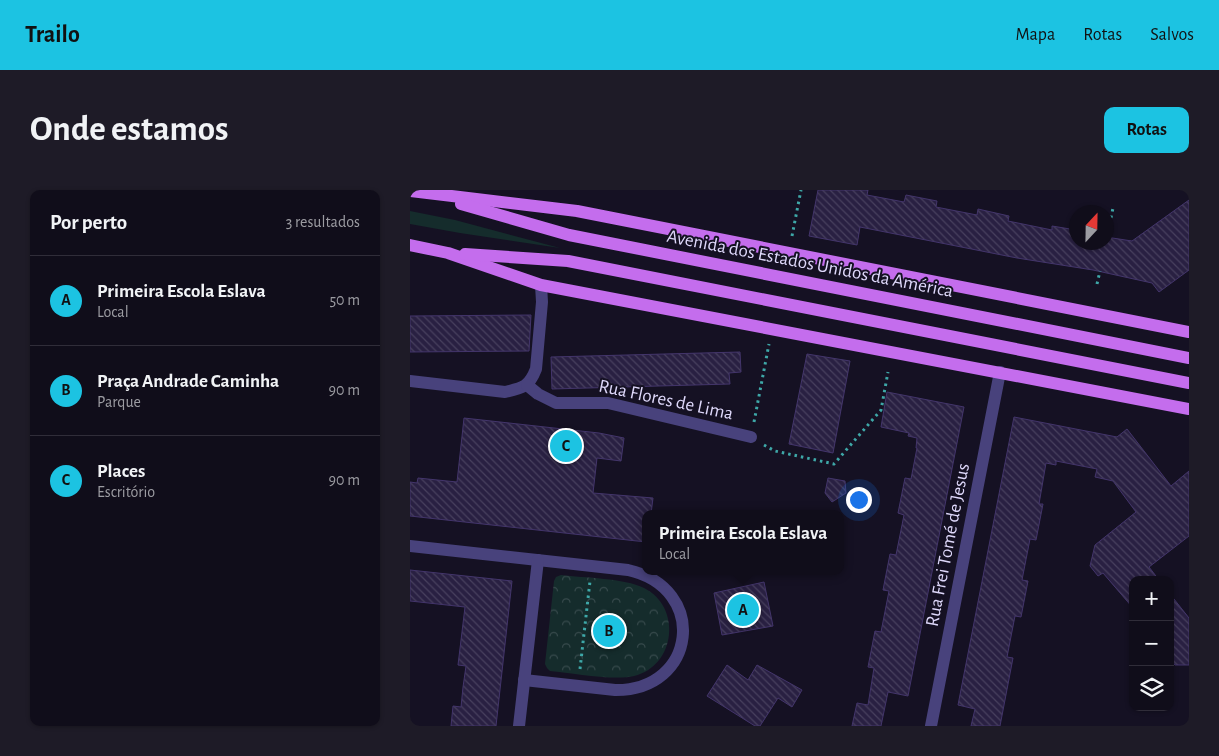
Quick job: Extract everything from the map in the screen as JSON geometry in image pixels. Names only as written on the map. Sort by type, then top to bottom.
[{"type":"main road","name":"Avenida dos Estados Unidos da América","points":[[410,191],[578,211],[1189,332]]},
{"type":"main road","name":"Avenida dos Estados Unidos da América","points":[[427,194],[569,236],[1189,358]]},
{"type":"main road","points":[[410,245],[448,253],[541,284],[1189,409]]},
{"type":"main road","points":[[448,253],[568,261],[1189,383]]},
{"type":"street","points":[[410,381],[505,392],[520,389],[527,385],[533,378],[536,369],[542,302],[541,284]]},
{"type":"street","name":"Rua Frei Tomé de Jesus","points":[[931,726],[1000,372]]},
{"type":"street","name":"Rua Flores de Lima","points":[[527,385],[538,394],[556,403],[608,403],[751,437]]},
{"type":"street","points":[[410,546],[628,570],[642,574]]},
{"type":"street","points":[[520,726],[538,560]]},
{"type":"street","points":[[524,680],[616,690],[640,688],[660,678],[669,669],[680,648],[683,637],[681,613],[666,588],[652,577],[645,575]]},
{"type":"path","points":[[791,238],[801,190]]},
{"type":"path","points":[[1098,284],[1100,271]]},
{"type":"path","name":"Rua Flores de Lima","points":[[751,437],[772,329]]},
{"type":"path","points":[[751,437],[774,451],[834,464],[881,410],[888,372]]},
{"type":"path","points":[[580,677],[591,576]]},
{"type":"green space","points":[[410,211],[455,220],[560,248],[410,224]]},
{"type":"green space","points":[[561,575],[626,582],[644,588],[656,597],[664,608],[669,622],[666,649],[659,661],[648,670],[634,676],[615,678],[550,671],[545,664],[554,581],[556,577]]},
{"type":"building","points":[[818,190],[868,190],[867,195],[904,202],[906,195],[937,201],[936,207],[977,215],[978,209],[1009,216],[1008,221],[1052,230],[1052,226],[1069,229],[1069,250],[1114,250],[1114,238],[1132,241],[1189,200],[1189,270],[1159,292],[1152,283],[1093,270],[1017,258],[860,227],[857,245],[809,236]]},
{"type":"building","points":[[531,315],[529,351],[410,352],[410,316]]},
{"type":"building","points":[[740,352],[741,372],[729,373],[730,384],[552,389],[551,357]]},
{"type":"building","points":[[807,354],[850,361],[833,453],[789,444]]},
{"type":"building","points":[[887,392],[964,407],[908,696],[888,692],[881,726],[852,726],[857,703],[868,705],[874,668],[868,667],[875,631],[881,632],[889,591],[883,590],[890,554],[896,555],[904,515],[898,513],[905,478],[911,479],[917,448],[917,438],[908,436],[909,433],[881,427]]},
{"type":"building","points":[[1014,417],[1117,437],[1127,429],[1171,486],[1189,471],[1189,536],[1149,567],[1156,576],[1129,576],[1129,603],[1103,573],[1098,576],[1090,566],[1095,545],[1136,512],[1113,481],[1095,477],[1097,469],[1056,461],[1056,465],[1046,463],[1039,504],[1043,504],[1036,540],[1030,539],[1022,580],[1028,581],[1021,617],[1015,616],[1007,657],[1013,658],[1000,726],[971,726],[975,709],[958,705]]},
{"type":"building","points":[[464,418],[599,433],[624,438],[621,461],[597,458],[593,493],[653,498],[652,510],[642,510],[642,542],[410,516],[410,482],[417,483],[418,478],[457,482]]},
{"type":"building","points":[[828,478],[845,481],[846,493],[832,502],[825,493]]},
{"type":"building","points":[[410,570],[512,581],[496,726],[451,726],[453,706],[461,707],[466,666],[458,665],[465,607],[410,601]]},
{"type":"building","points":[[764,582],[773,626],[722,635],[714,593]]},
{"type":"building","points":[[1174,599],[1189,618],[1189,665],[1175,665]]},
{"type":"building","points":[[727,665],[748,680],[757,665],[802,690],[792,707],[778,698],[760,726],[755,726],[707,696]]},
{"type":"place","name":"Places","points":[[566,446]]},
{"type":"place","name":"Primeira Escola Eslava","points":[[743,610]]},
{"type":"place","name":"Praça Andrade Caminha","points":[[609,631]]}]
